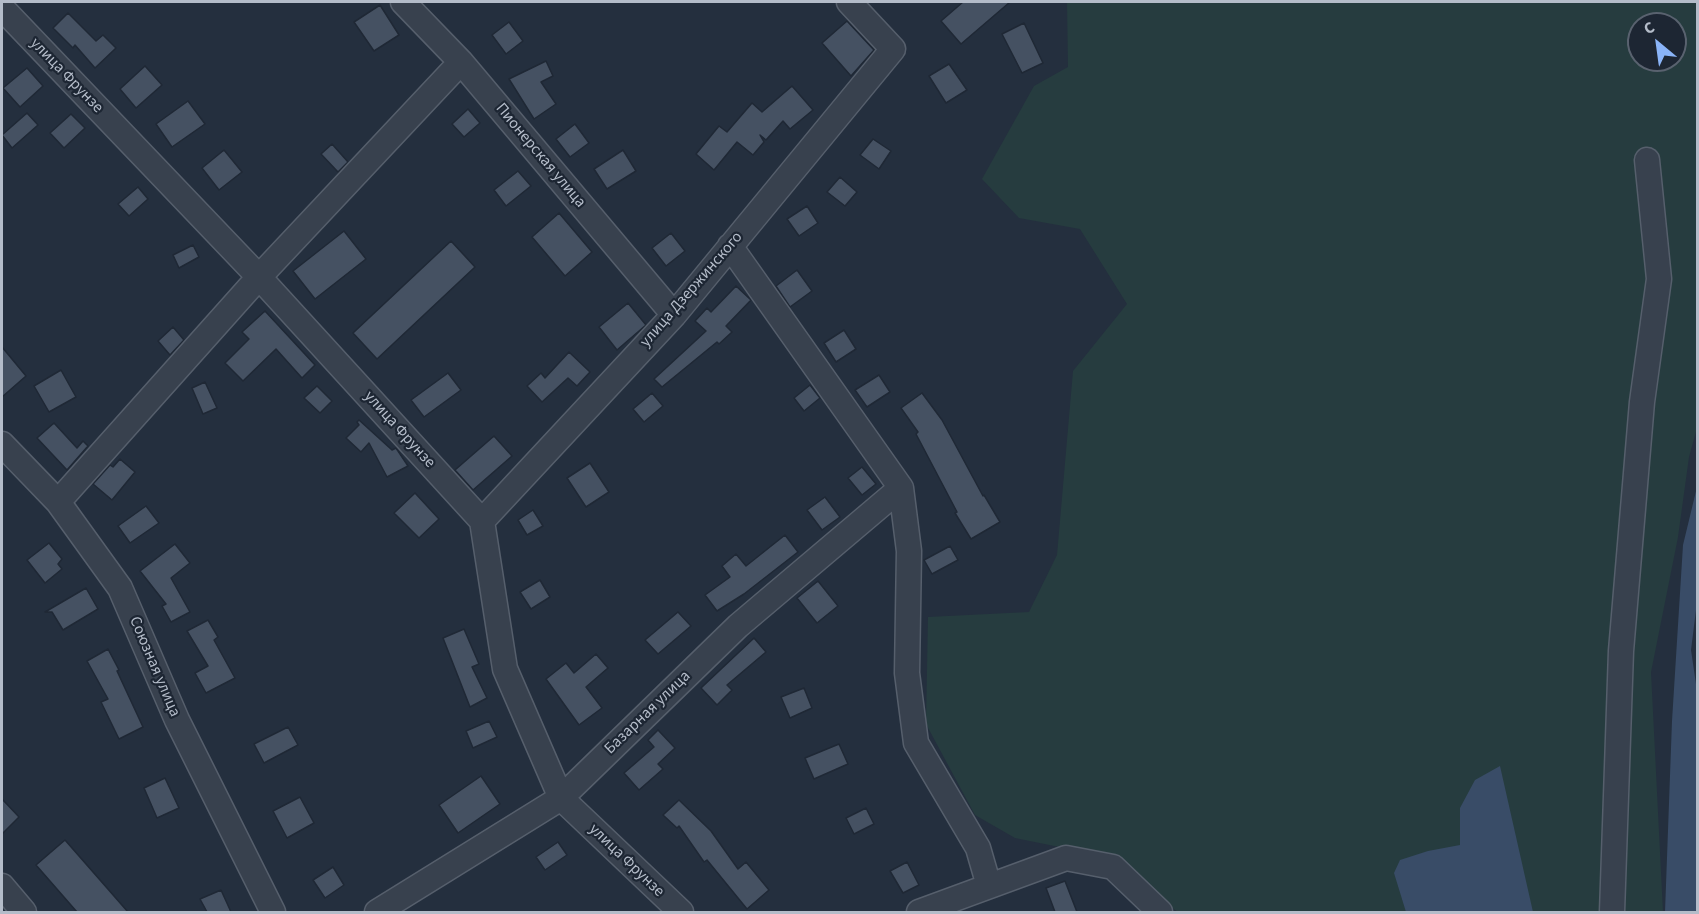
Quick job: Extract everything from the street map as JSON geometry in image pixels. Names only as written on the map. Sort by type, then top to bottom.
[{"type":"street","name":"Пионерская улица","points":[[403,2],[461,62],[674,315]]},
{"type":"street","name":"улица Дзержинского","points":[[482,521],[674,315],[893,49],[849,2]]},
{"type":"street","name":"улица Фрунзе","points":[[2,8],[259,277],[482,521],[505,669],[561,798],[681,912]]},
{"type":"street","points":[[58,502],[259,277],[461,62]]},
{"type":"street","points":[[1612,912],[1621,651],[1642,402],[1659,279],[1647,160]]},
{"type":"street","points":[[730,246],[901,488],[909,551],[907,673],[916,743],[978,848],[989,886]]},
{"type":"street","name":"Союзная улица","points":[[2,444],[58,502],[120,588],[177,720],[273,912]]},
{"type":"street","name":"Базарная улица","points":[[377,912],[561,798],[738,626],[901,488]]},
{"type":"street","points":[[919,912],[1066,858],[1113,867],[1160,912]]},
{"type":"street","points":[[2,885],[24,912]]},
{"type":"green space","points":[[1067,2],[1697,2],[1697,428],[1689,457],[1678,537],[1651,672],[1663,912],[1178,912],[1094,854],[1015,838],[975,815],[926,724],[928,617],[1029,612],[1057,555],[1073,371],[1127,304],[1080,229],[1019,218],[982,179],[1034,86],[1068,67]]},
{"type":"water","points":[[1697,487],[1696,610],[1691,650],[1696,684],[1698,730],[1697,912],[1665,912],[1672,721],[1683,545]]},
{"type":"water","points":[[1500,766],[1533,912],[1406,912],[1394,873],[1400,860],[1428,851],[1460,845],[1460,808],[1475,780]]},
{"type":"building","points":[[963,2],[1010,2],[961,44],[941,21]]},
{"type":"building","points":[[380,5],[399,35],[374,51],[354,22]]},
{"type":"building","points":[[68,13],[96,41],[103,35],[116,48],[95,68],[75,45],[73,48],[53,28]]},
{"type":"building","points":[[847,21],[874,50],[851,76],[822,43]]},
{"type":"building","points":[[509,22],[523,41],[506,54],[492,35]]},
{"type":"building","points":[[1024,23],[1043,63],[1022,73],[1002,34]]},
{"type":"building","points":[[546,61],[553,76],[541,82],[556,104],[534,119],[509,79]]},
{"type":"building","points":[[949,64],[967,90],[946,103],[929,76]]},
{"type":"building","points":[[145,66],[162,85],[136,108],[120,89]]},
{"type":"building","points":[[27,68],[43,86],[20,107],[3,88]]},
{"type":"building","points":[[792,86],[813,110],[790,129],[783,121],[766,140],[760,135],[764,142],[753,155],[737,142],[714,170],[696,154],[719,126],[727,132],[752,103],[762,112]]},
{"type":"building","points":[[188,101],[205,124],[172,147],[156,124]]},
{"type":"building","points":[[468,109],[480,123],[464,137],[452,124]]},
{"type":"building","points":[[27,113],[38,125],[12,148],[2,135]]},
{"type":"building","points":[[71,114],[85,128],[64,148],[50,133]]},
{"type":"building","points":[[575,124],[589,143],[570,157],[556,139]]},
{"type":"building","points":[[873,139],[891,151],[879,169],[860,155]]},
{"type":"building","points":[[332,144],[348,162],[338,172],[321,154]]},
{"type":"building","points":[[224,150],[242,172],[219,190],[202,168]]},
{"type":"building","points":[[623,150],[636,171],[607,189],[594,169]]},
{"type":"building","points":[[518,171],[531,186],[506,206],[494,190]]},
{"type":"building","points":[[840,177],[857,192],[845,206],[827,192]]},
{"type":"building","points":[[138,187],[148,199],[129,216],[118,204]]},
{"type":"building","points":[[807,206],[818,223],[799,236],[787,219]]},
{"type":"building","points":[[559,213],[592,252],[565,276],[532,237]]},
{"type":"building","points":[[344,231],[366,259],[315,299],[293,271]]},
{"type":"building","points":[[671,233],[685,251],[666,266],[652,248]]},
{"type":"building","points":[[451,241],[475,267],[377,359],[353,333]]},
{"type":"building","points":[[193,245],[199,257],[179,268],[173,255]]},
{"type":"building","points":[[797,270],[812,291],[790,307],[776,286]]},
{"type":"building","points":[[736,286],[751,300],[726,326],[732,332],[662,387],[654,379],[706,331],[695,321],[707,308],[711,312]]},
{"type":"building","points":[[628,303],[646,325],[617,350],[599,327]]},
{"type":"building","points":[[265,311],[315,365],[302,378],[276,349],[243,381],[225,363],[249,339],[242,332]]},
{"type":"building","points":[[173,327],[184,340],[170,355],[158,341]]},
{"type":"building","points":[[844,330],[856,349],[836,362],[824,343]]},
{"type":"building","points":[[2,347],[26,376],[2,397]]},
{"type":"building","points":[[569,352],[590,372],[577,386],[568,378],[542,402],[527,386],[541,373],[545,378]]},
{"type":"building","points":[[61,370],[76,397],[49,412],[34,386]]},
{"type":"building","points":[[448,373],[461,390],[424,417],[411,400]]},
{"type":"building","points":[[879,375],[890,392],[867,407],[855,390]]},
{"type":"building","points":[[205,382],[217,408],[203,414],[192,388]]},
{"type":"building","points":[[810,385],[820,398],[804,411],[794,398]]},
{"type":"building","points":[[317,386],[332,401],[320,413],[304,398]]},
{"type":"building","points":[[652,393],[663,406],[644,422],[633,409]]},
{"type":"building","points":[[922,393],[942,420],[983,496],[1000,522],[971,539],[955,513],[957,512],[916,434],[918,432],[901,408]]},
{"type":"building","points":[[359,420],[392,450],[396,448],[408,466],[387,477],[369,443],[361,452],[346,438],[359,425],[357,422]]},
{"type":"building","points":[[54,423],[77,448],[83,441],[88,446],[67,470],[37,438]]},
{"type":"building","points":[[494,436],[512,456],[473,490],[455,470]]},
{"type":"building","points":[[120,459],[135,472],[112,500],[93,484],[110,465],[113,467]]},
{"type":"building","points":[[590,463],[609,492],[586,507],[567,478]]},
{"type":"building","points":[[862,467],[876,484],[862,495],[848,478]]},
{"type":"building","points":[[415,493],[439,519],[419,538],[394,513]]},
{"type":"building","points":[[825,497],[840,517],[822,530],[807,510]]},
{"type":"building","points":[[146,506],[159,523],[130,543],[118,526]]},
{"type":"building","points":[[533,510],[543,526],[527,535],[518,520]]},
{"type":"building","points":[[785,535],[798,552],[744,594],[717,611],[705,595],[730,577],[722,566],[736,554],[746,566]]},
{"type":"building","points":[[49,543],[62,559],[58,564],[62,569],[45,583],[27,560]]},
{"type":"building","points":[[175,544],[190,563],[171,578],[190,612],[171,622],[162,606],[166,604],[140,571]]},
{"type":"building","points":[[950,546],[958,560],[932,574],[924,560]]},
{"type":"building","points":[[540,580],[550,597],[531,609],[520,592]]},
{"type":"building","points":[[818,581],[838,606],[817,623],[797,598]]},
{"type":"building","points":[[86,588],[98,609],[63,630],[52,612],[45,612]]},
{"type":"building","points":[[678,612],[691,626],[658,654],[645,640]]},
{"type":"building","points":[[208,620],[218,637],[214,640],[235,678],[206,693],[195,673],[208,666],[187,631]]},
{"type":"building","points":[[464,629],[479,664],[472,667],[487,698],[470,707],[443,638]]},
{"type":"building","points":[[754,638],[766,652],[727,685],[732,690],[717,705],[701,688]]},
{"type":"building","points":[[108,649],[143,727],[119,739],[101,702],[108,699],[87,661]]},
{"type":"building","points":[[596,654],[608,668],[586,687],[602,708],[579,725],[546,679],[566,663],[574,673]]},
{"type":"building","points":[[804,688],[812,708],[790,718],[781,697]]},
{"type":"building","points":[[489,721],[497,737],[473,748],[466,731]]},
{"type":"building","points":[[288,727],[298,745],[264,763],[254,744]]},
{"type":"building","points":[[658,730],[675,748],[658,764],[663,769],[639,790],[624,773],[654,747],[648,740]]},
{"type":"building","points":[[839,744],[848,764],[814,779],[805,758]]},
{"type":"building","points":[[481,776],[500,804],[458,833],[439,805]]},
{"type":"building","points":[[165,778],[179,808],[157,818],[144,788]]},
{"type":"building","points":[[300,797],[314,823],[287,838],[273,811]]},
{"type":"building","points":[[2,799],[19,817],[2,834]]},
{"type":"building","points":[[679,800],[711,831],[738,869],[746,862],[769,890],[747,909],[707,860],[704,862],[679,826],[677,828],[663,815]]},
{"type":"building","points":[[866,808],[874,824],[854,834],[846,818]]},
{"type":"building","points":[[65,840],[128,912],[77,912],[36,865]]},
{"type":"building","points":[[558,842],[567,855],[545,870],[536,857]]},
{"type":"building","points":[[907,862],[919,885],[903,893],[890,871]]},
{"type":"building","points":[[333,867],[344,885],[325,898],[313,880]]},
{"type":"building","points":[[1065,881],[1077,912],[1055,912],[1046,888]]},
{"type":"building","points":[[221,890],[231,912],[207,912],[200,899]]}]
